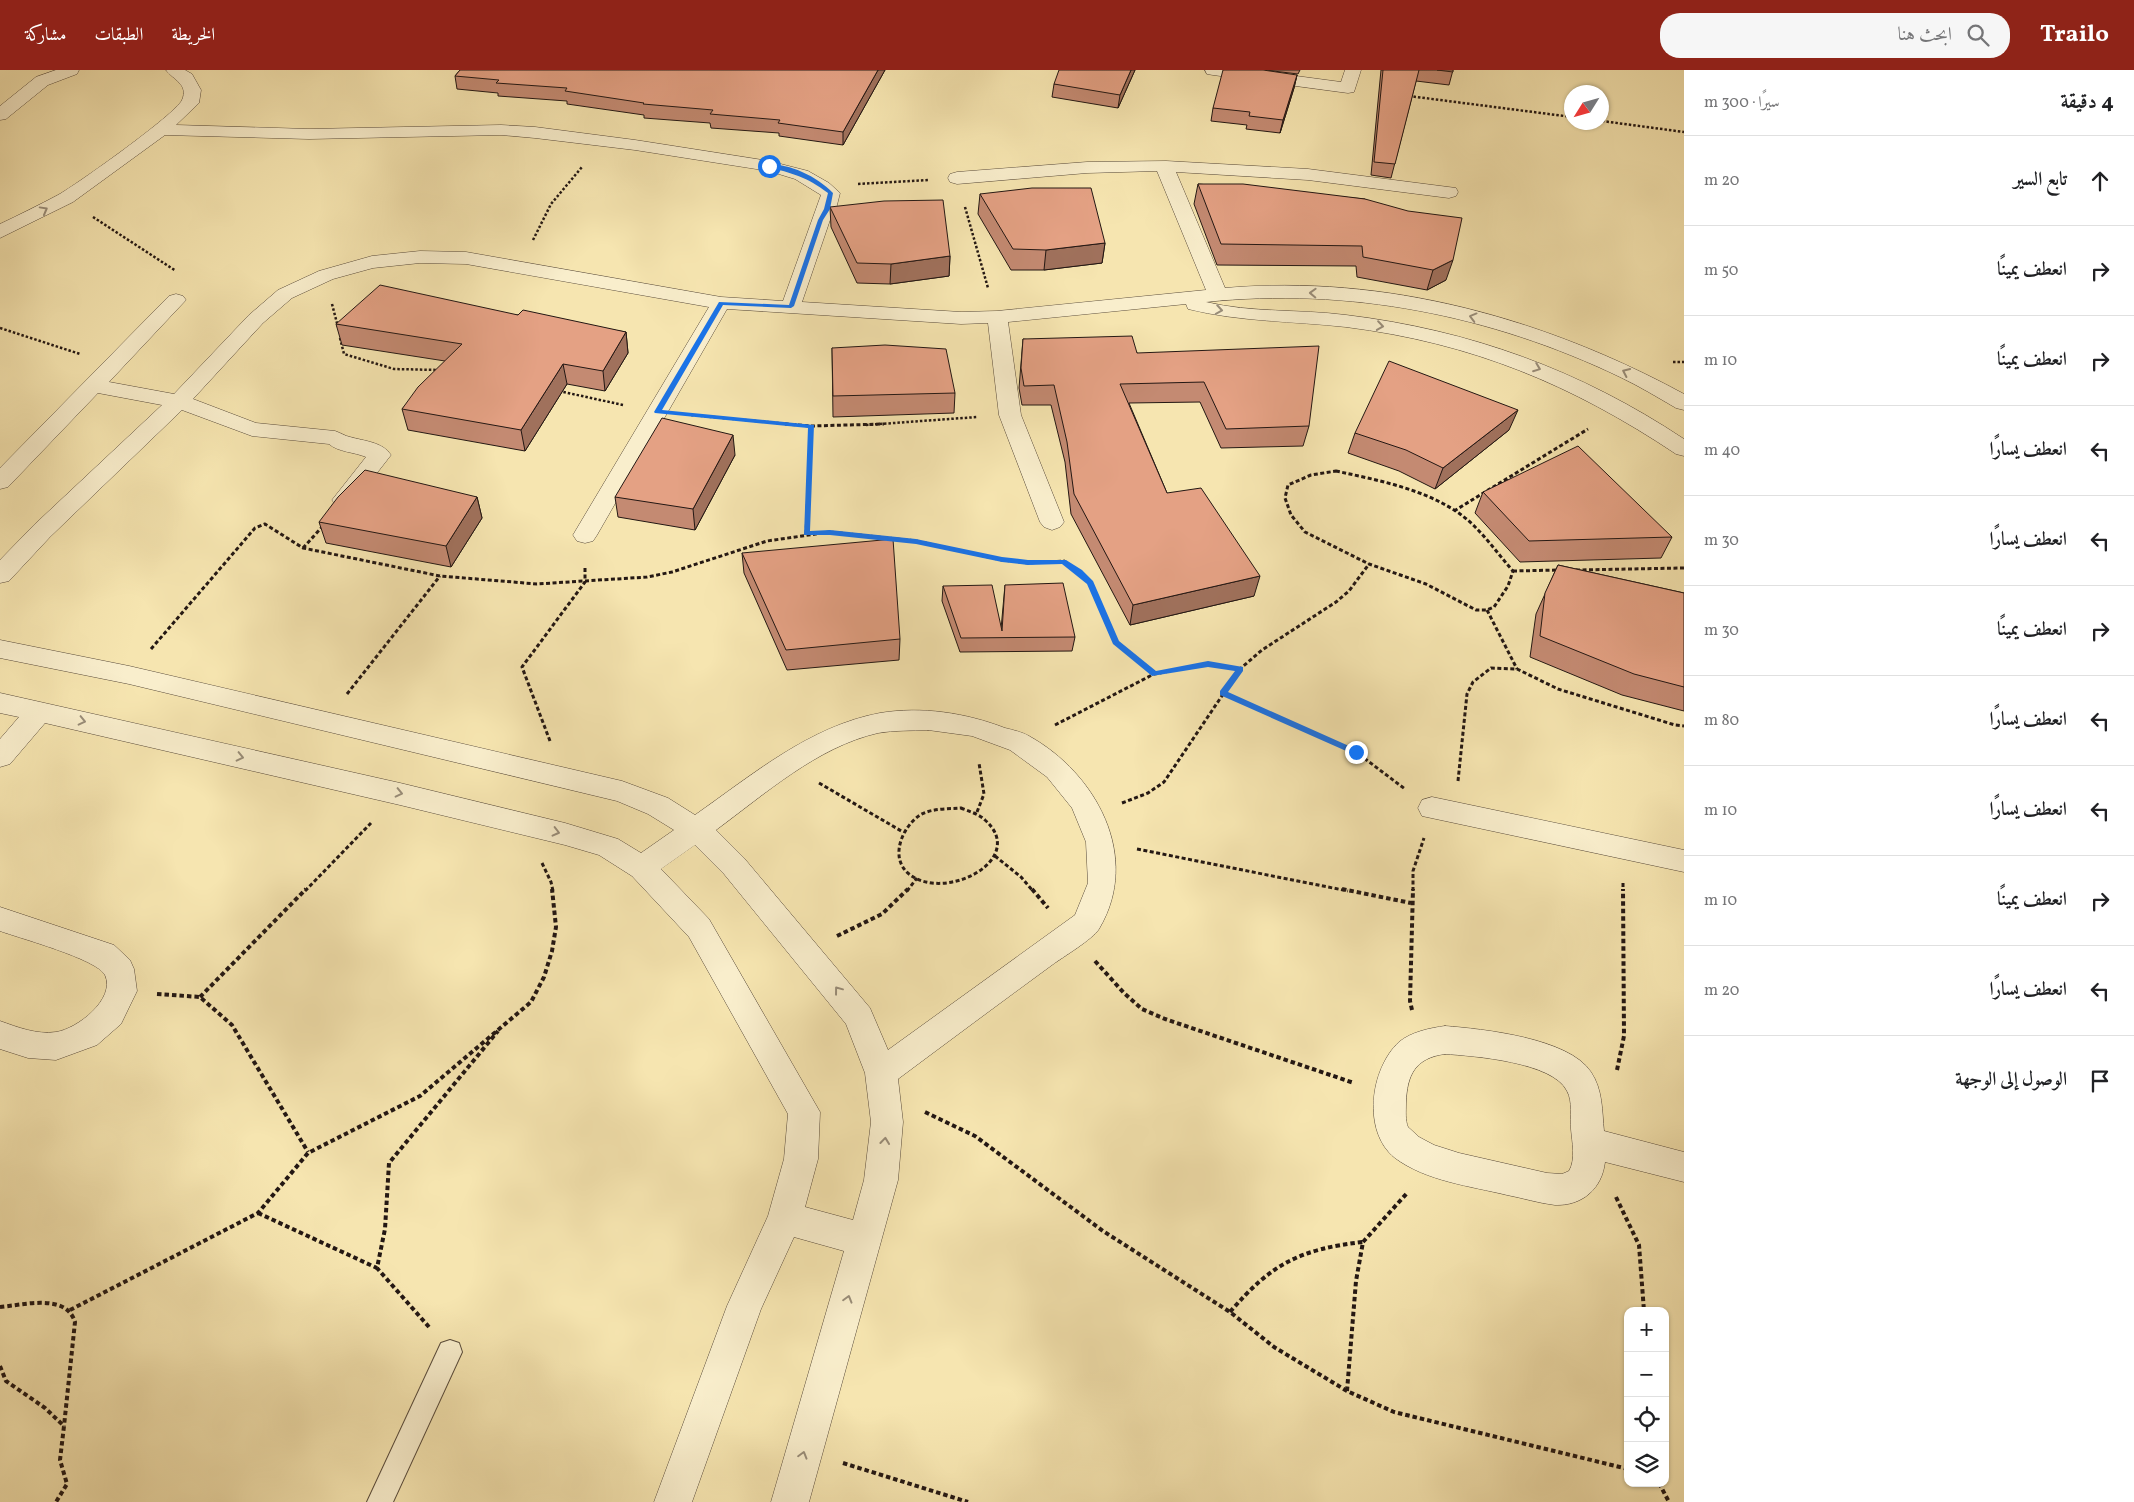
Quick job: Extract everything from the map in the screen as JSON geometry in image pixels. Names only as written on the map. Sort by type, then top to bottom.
[{"type":"street","points":[[2,110],[42,81],[71,70]]},
{"type":"street","points":[[0,232],[66,198],[161,130],[190,103],[192,90],[186,78],[174,70]]},
{"type":"street","points":[[1212,70],[1348,88],[1353,70]]},
{"type":"street","points":[[161,130],[309,134],[501,130],[598,140],[797,172],[822,186],[830,193],[827,209],[820,220],[791,306]]},
{"type":"street","points":[[1164,166],[1218,294]]},
{"type":"street","points":[[957,178],[1046,170],[1164,166],[1258,170],[1324,176],[1449,192]]},
{"type":"street","points":[[0,575],[42,531],[178,401],[256,319],[285,294],[326,275],[372,262],[420,257],[466,258],[721,303],[961,318],[997,317],[1218,294],[1274,291],[1350,295],[1448,310],[1496,323],[1568,347],[1628,373],[1684,403]]},
{"type":"street","points":[[1171,299],[1204,308],[1238,314],[1344,321],[1413,330],[1481,348],[1541,369],[1624,410],[1684,449]]},
{"type":"street","points":[[0,482],[176,300]]},
{"type":"street","points":[[585,535],[721,303]]},
{"type":"street","points":[[997,317],[1010,415],[1052,522]]},
{"type":"street","points":[[1481,348],[1496,323]]},
{"type":"street","points":[[93,386],[178,401],[252,429],[335,438],[342,443],[360,446],[380,454],[342,502]]},
{"type":"street","points":[[1624,410],[1660,390]]},
{"type":"street","points":[[0,649],[128,675],[622,792],[658,806],[697,830],[734,866],[804,948],[859,1017],[882,1085],[887,1122],[880,1180],[790,1502]]},
{"type":"street","points":[[0,702],[400,794],[516,822],[608,847],[642,868],[699,928],[804,1112],[800,1159],[785,1218],[744,1306],[673,1502]]},
{"type":"street","points":[[0,757],[40,711]]},
{"type":"street","points":[[642,868],[788,764],[836,736],[880,723],[928,720],[975,727],[1019,744],[1057,770],[1084,803],[1100,842],[1102,883],[1087,923],[882,1085]]},
{"type":"street","points":[[1443,811],[1684,861]]},
{"type":"street","points":[[0,919],[103,954],[119,969],[122,991],[110,1015],[86,1035],[56,1046],[28,1044],[0,1035]]},
{"type":"street","points":[[1445,1040],[1514,1049],[1542,1057],[1564,1067],[1580,1082],[1586,1109],[1590,1166],[1582,1182],[1569,1189],[1557,1190],[1434,1162],[1416,1152],[1396,1136],[1390,1126],[1390,1096],[1394,1076],[1407,1053],[1416,1046],[1430,1041],[1445,1040]]},
{"type":"street","points":[[1588,1142],[1684,1167]]},
{"type":"street","points":[[785,1218],[864,1240]]},
{"type":"lane","points":[[380,1502],[450,1352]]},
{"type":"path","points":[[1406,96],[1564,116]]},
{"type":"path","points":[[1609,122],[1684,132]]},
{"type":"path","points":[[534,270],[530,248],[551,204],[581,169],[598,140]]},
{"type":"path","points":[[822,186],[957,178],[997,317]]},
{"type":"path","points":[[66,198],[161,263],[178,272],[182,283],[176,300]]},
{"type":"path","points":[[326,275],[338,328]]},
{"type":"path","points":[[0,328],[113,365]]},
{"type":"path","points":[[340,336],[344,354],[394,369],[444,370]]},
{"type":"path","points":[[555,390],[658,412],[811,426],[865,425],[1010,415]]},
{"type":"path","points":[[1454,511],[1624,410]]},
{"type":"path","points":[[806,534],[811,426]]},
{"type":"path","points":[[1513,571],[1508,586],[1494,607],[1487,610],[1476,610],[1426,584],[1370,564],[1305,532],[1291,516],[1285,498],[1288,485],[1301,477],[1317,472],[1336,471],[1366,476],[1429,499],[1454,511],[1477,531],[1513,571],[1561,570]]},
{"type":"path","points":[[128,675],[258,526],[265,524],[303,548],[440,576],[537,584],[647,578],[767,542],[806,534],[830,532],[916,542],[1002,560],[1064,562],[1080,572],[1090,583],[1116,642],[1154,674]]},
{"type":"path","points":[[564,779],[522,667],[585,582],[585,535]]},
{"type":"path","points":[[1084,803],[1120,804],[1148,793],[1164,782],[1240,669],[1262,650],[1336,602],[1349,591],[1370,564]]},
{"type":"path","points":[[1570,570],[1684,568]]},
{"type":"path","points":[[324,722],[440,576]]},
{"type":"path","points":[[1487,610],[1517,669]]},
{"type":"path","points":[[1019,744],[1154,674],[1208,664],[1240,669]]},
{"type":"path","points":[[1445,1040],[1418,1020],[1412,1011],[1410,1001],[1413,871],[1443,811],[1466,694],[1473,682],[1491,668],[1517,669],[1558,689],[1675,725],[1684,726]]},
{"type":"path","points":[[1223,693],[1356,752],[1443,811]]},
{"type":"path","points":[[975,727],[979,763],[986,792],[981,807],[977,812]]},
{"type":"path","points":[[788,764],[903,832]]},
{"type":"path","points":[[200,997],[400,794]]},
{"type":"path","points":[[961,808],[977,812],[993,825],[998,836],[995,856],[982,872],[959,883],[941,884],[917,878],[906,870],[899,860],[897,849],[903,832],[920,816],[936,809],[961,808]]},
{"type":"path","points":[[70,1310],[258,1213],[308,1152],[420,1096],[531,1002],[544,977],[552,951],[556,928],[555,904],[551,882],[542,863],[516,822]]},
{"type":"path","points":[[1100,842],[1411,903]]},
{"type":"path","points":[[1616,1071],[1624,1036],[1623,848]]},
{"type":"path","points":[[995,856],[1021,877],[1124,993],[1142,1009],[1165,1019],[1390,1096]]},
{"type":"path","points":[[804,948],[868,924],[902,898],[917,878]]},
{"type":"path","points":[[122,991],[200,997],[232,1025],[308,1152]]},
{"type":"path","points":[[377,1268],[385,1229],[389,1163],[503,1024]]},
{"type":"path","points":[[882,1085],[917,1108],[975,1136],[1103,1231],[1230,1312],[1274,1347],[1347,1391],[1394,1412],[1624,1468]]},
{"type":"path","points":[[1588,1142],[1639,1245],[1644,1307]]},
{"type":"path","points":[[1347,1391],[1356,1281],[1363,1242],[1434,1162]]},
{"type":"path","points":[[258,1213],[377,1268],[450,1352]]},
{"type":"path","points":[[1230,1312],[1246,1291],[1287,1260],[1311,1249],[1363,1242]]},
{"type":"path","points":[[0,1307],[50,1303],[61,1305],[70,1310],[75,1322],[60,1460],[67,1484],[56,1502]]},
{"type":"path","points":[[0,1366],[6,1381],[45,1408],[64,1426]]},
{"type":"path","points":[[805,1451],[968,1502]]},
{"type":"path","points":[[1662,1487],[1669,1502]]},
{"type":"building","points":[[460,70],[878,70],[843,132],[778,123],[780,120],[710,114],[713,110],[643,104],[565,91],[567,88],[496,83],[499,80],[455,76]]},
{"type":"building","points":[[1059,70],[1131,70],[1120,95],[1054,84]]},
{"type":"building","points":[[1223,70],[1263,70],[1297,75],[1283,120],[1249,116],[1250,112],[1213,108]]},
{"type":"building","points":[[1383,70],[1419,70],[1395,164],[1374,162]]},
{"type":"building","points":[[1437,70],[1453,70],[1453,72]]},
{"type":"building","points":[[1198,184],[1243,184],[1365,199],[1408,211],[1462,218],[1453,260],[1433,270],[1363,257],[1362,246],[1221,244]]},
{"type":"building","points":[[1032,188],[1091,188],[1105,243],[1046,250],[1013,249],[980,194]]},
{"type":"building","points":[[943,200],[950,256],[891,264],[857,263],[830,207],[884,201]]},
{"type":"building","points":[[380,285],[518,315],[523,310],[626,332],[603,371],[563,364],[521,430],[402,409],[418,387],[462,344],[336,324]]},
{"type":"building","points":[[1132,336],[1137,353],[1319,346],[1309,426],[1226,429],[1204,382],[1120,384],[1167,493],[1201,488],[1260,576],[1133,605],[1074,494],[1067,442],[1054,385],[1024,386],[1021,368],[1023,339]]},
{"type":"building","points":[[885,345],[946,349],[955,393],[833,396],[832,348]]},
{"type":"building","points":[[1389,361],[1518,410],[1443,468],[1406,450],[1355,433]]},
{"type":"building","points":[[662,418],[733,435],[693,509],[615,497]]},
{"type":"building","points":[[1578,446],[1672,537],[1529,541],[1483,492]]},
{"type":"building","points":[[365,470],[477,497],[446,546],[319,522],[338,497]]},
{"type":"building","points":[[893,539],[900,639],[786,650],[742,553]]},
{"type":"building","points":[[1558,565],[1684,593],[1684,687],[1634,674],[1540,636],[1545,593]]},
{"type":"building","points":[[1063,583],[1075,637],[961,638],[943,586],[992,585],[1002,631],[1005,585]]},
{"type":"route","points":[[769,166],[797,172],[814,180],[830,193],[827,209],[820,220],[791,306],[721,303],[658,412],[811,426],[806,534],[830,532],[916,542],[1002,560],[1064,562],[1080,572],[1090,583],[1116,642],[1154,674],[1208,664],[1240,669],[1223,693],[1356,752]]}]
